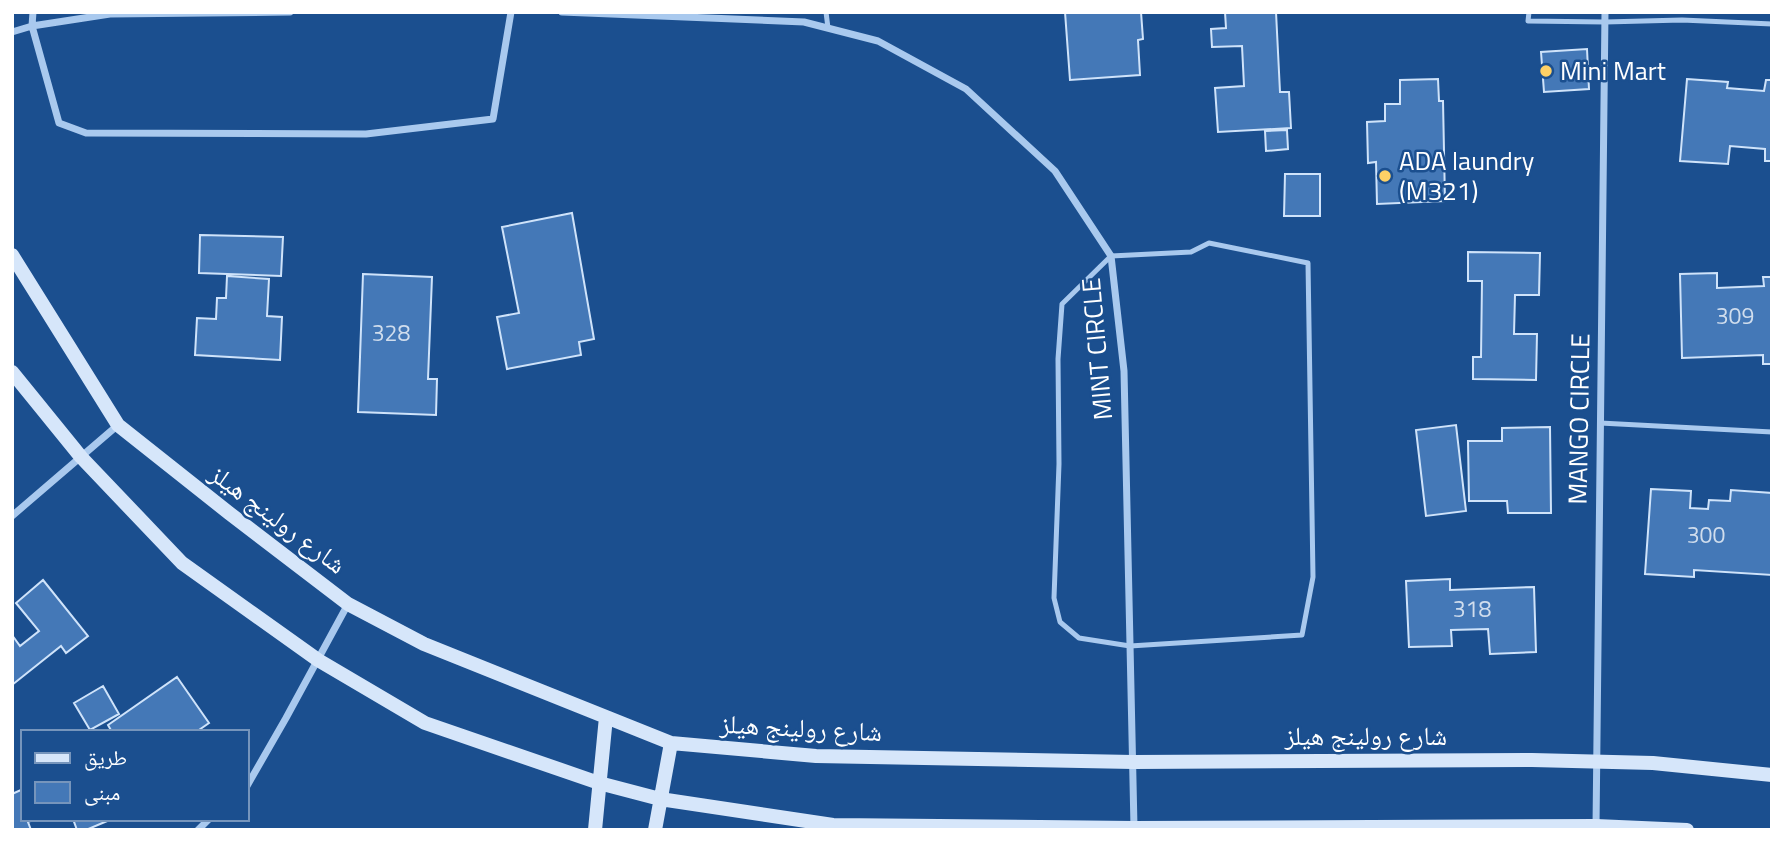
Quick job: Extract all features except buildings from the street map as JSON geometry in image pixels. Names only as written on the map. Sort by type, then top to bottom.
[{"type":"main road","name":"شارع رولينج هيلز","points":[[12,255],[118,425],[348,604],[424,644],[671,743],[816,756],[1133,762],[1532,760],[1653,763],[1772,775]]},
{"type":"main road","points":[[12,372],[81,457],[182,563],[318,660],[425,723],[599,783],[660,799],[832,825],[1134,829],[1687,830]]},
{"type":"main road","points":[[595,830],[606,717]]},
{"type":"main road","points":[[654,830],[671,743]]},
{"type":"street","points":[[33,12],[32,26],[59,123],[86,133],[366,134],[493,119],[511,12]]},
{"type":"street","points":[[12,32],[32,26],[110,14],[290,12]]},
{"type":"street","name":"MINT CIRCLE","points":[[562,12],[804,22],[878,41],[966,89],[1055,171],[1111,256],[1124,371],[1134,829]]},
{"type":"street","name":"MANGO CIRCLE","points":[[1596,828],[1605,12]]},
{"type":"street","points":[[12,516],[118,425]]},
{"type":"street","points":[[248,784],[348,604]]},
{"type":"lane","points":[[826,12],[828,28]]},
{"type":"lane","points":[[1529,12],[1528,21],[1682,20],[1772,24]]},
{"type":"lane","points":[[1682,12],[1682,20]]},
{"type":"lane","points":[[1209,243],[1308,263],[1313,577],[1302,635],[1130,646],[1079,638],[1060,622],[1054,598],[1059,464],[1058,359],[1062,304],[1111,256],[1191,252],[1209,243]]},
{"type":"lane","points":[[1600,423],[1772,432]]},
{"type":"place","name":"Mini Mart","points":[[1546,71]]},
{"type":"place","name":"ADA laundry (M321)","points":[[1385,176]]}]
